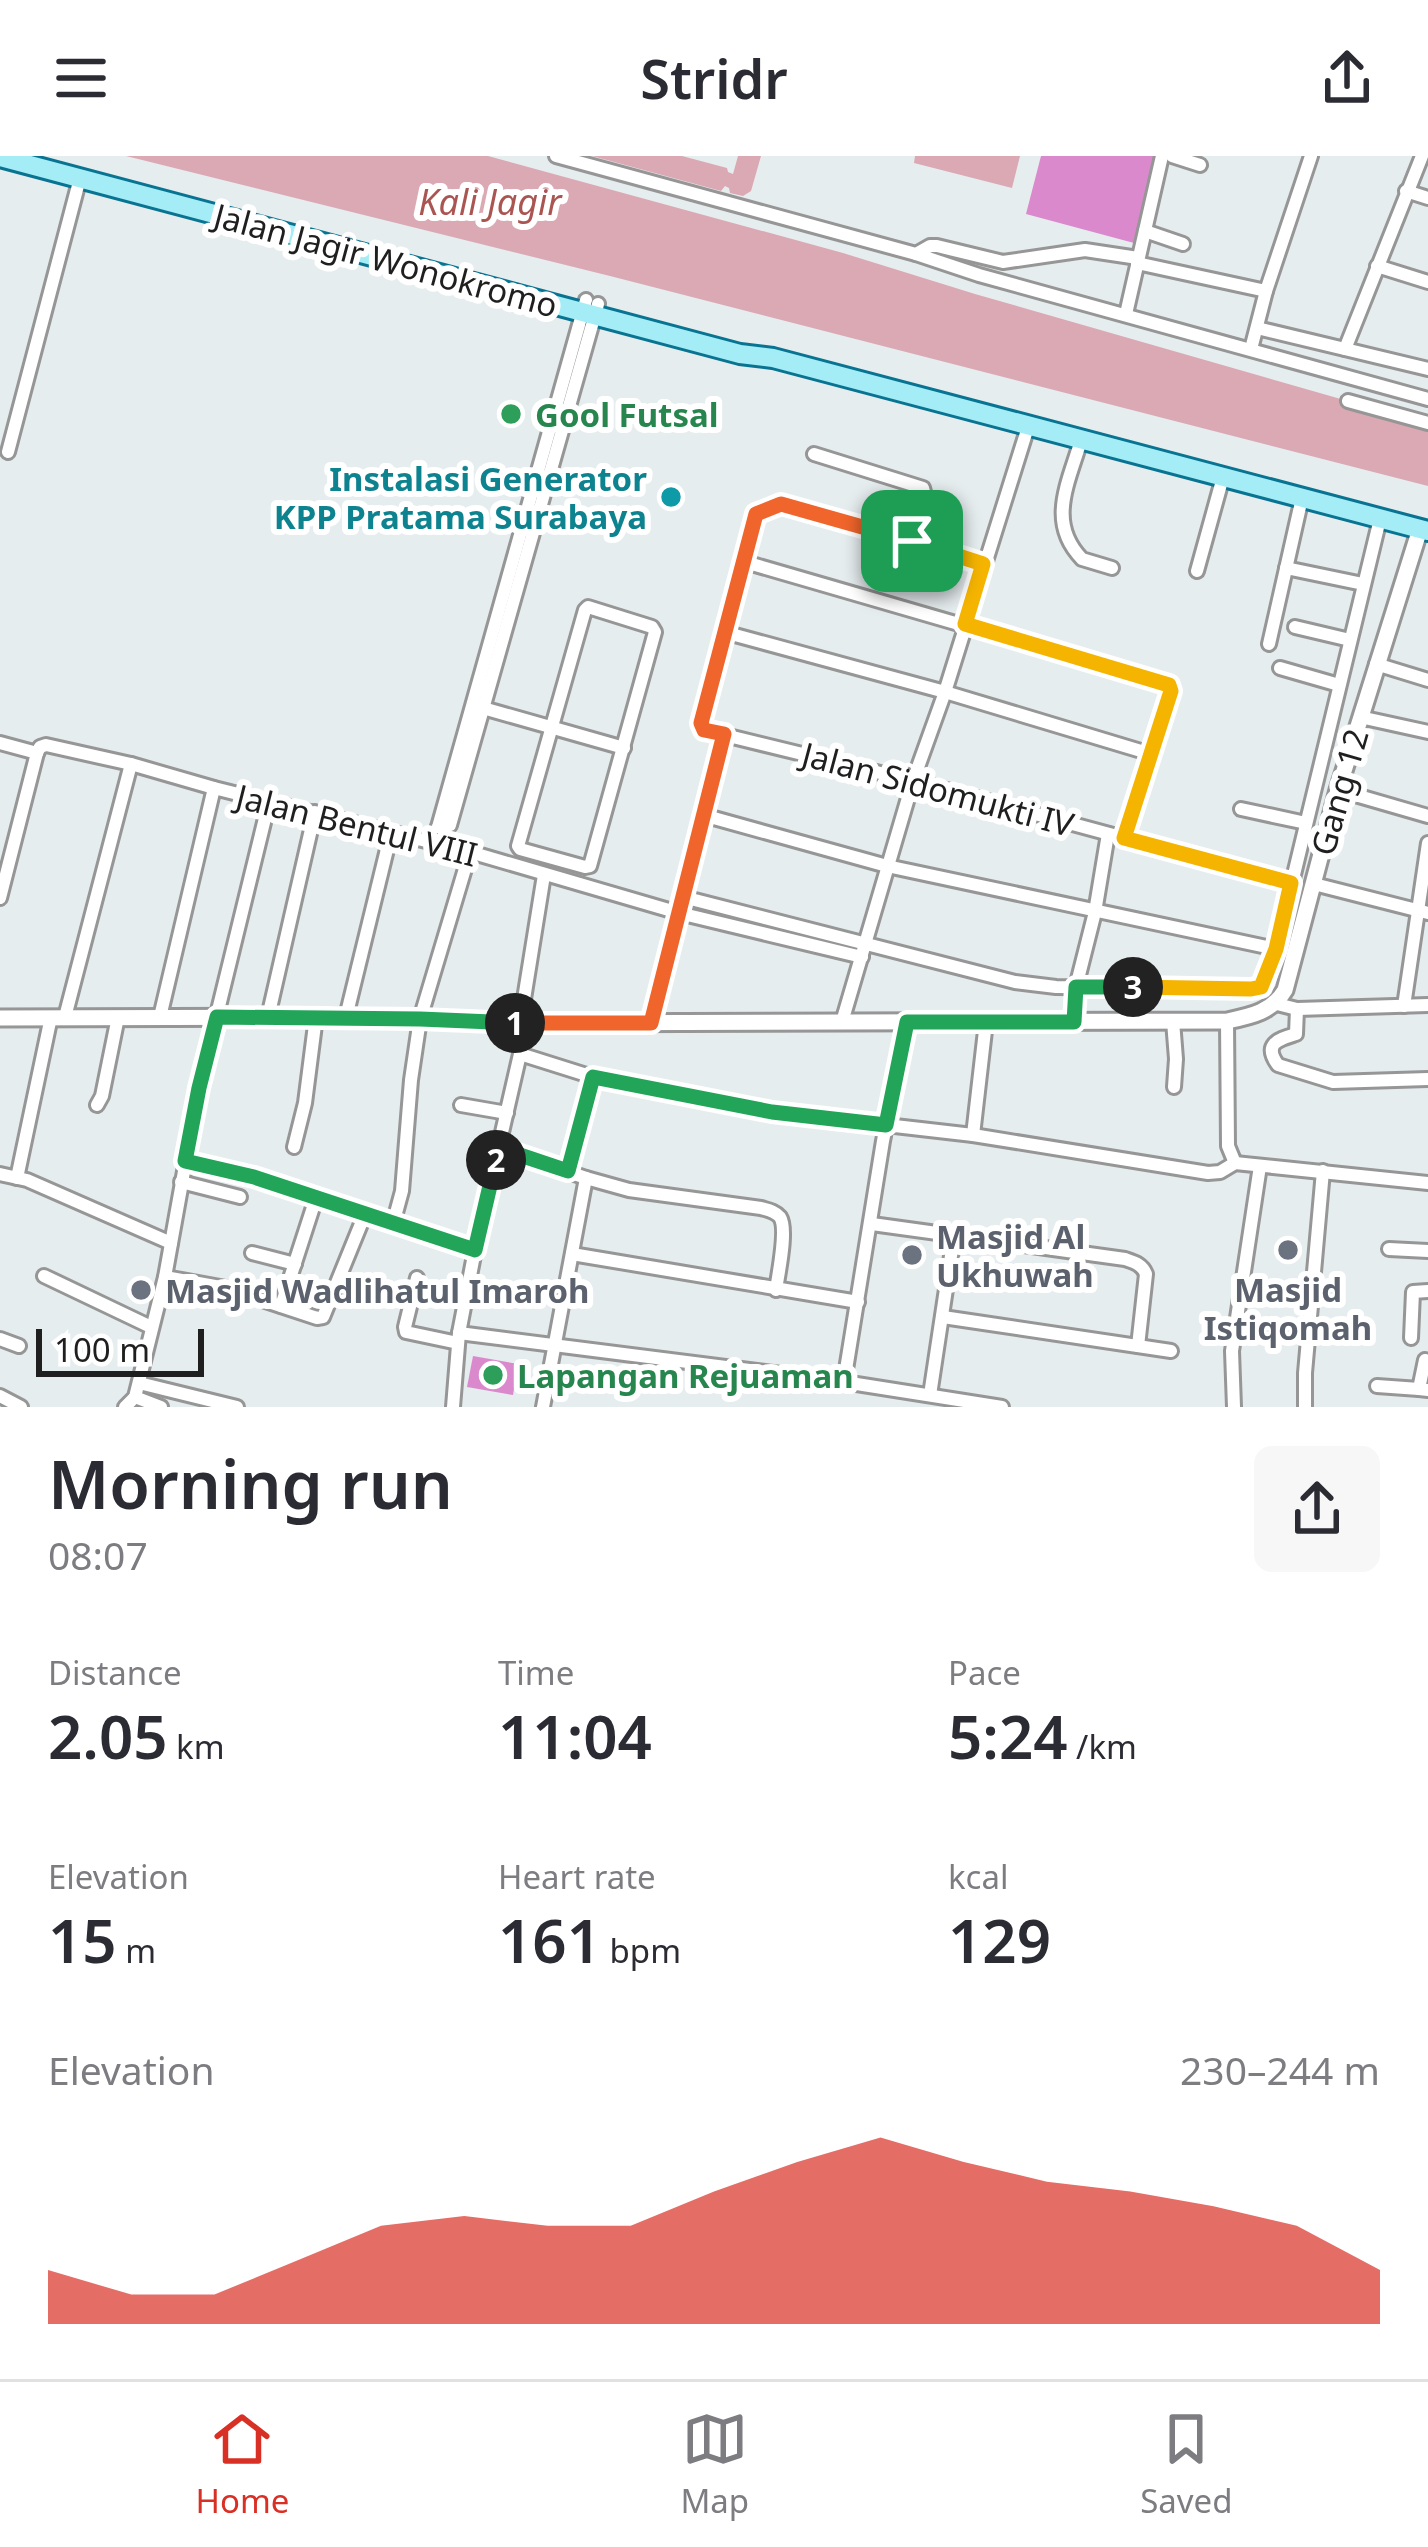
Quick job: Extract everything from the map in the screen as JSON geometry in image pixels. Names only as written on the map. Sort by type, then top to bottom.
[{"type":"main road","name":"Jalan Jagir Wonokromo","points":[[45,156],[406,259]]},
{"type":"main road","name":"Jalan Jagir Wonokromo","points":[[0,157],[743,343],[773,358],[1424,530]]},
{"type":"street","points":[[556,156],[1428,398]]},
{"type":"street","points":[[1126,314],[1162,156]]},
{"type":"street","points":[[1172,156],[1200,165]]},
{"type":"street","points":[[1251,349],[1311,156]]},
{"type":"street","points":[[1345,350],[1418,157]]},
{"type":"street","points":[[8,452],[80,178]]},
{"type":"street","points":[[1406,191],[1428,199]]},
{"type":"street","points":[[1145,231],[1184,244]]},
{"type":"street","points":[[916,254],[937,246],[1003,262],[1084,250],[1266,291]]},
{"type":"street","points":[[1377,266],[1428,282]]},
{"type":"street","points":[[478,707],[438,827],[450,825],[478,707],[591,308]]},
{"type":"street","points":[[1257,328],[1428,370]]},
{"type":"street","points":[[1348,401],[1428,423]]},
{"type":"street","points":[[842,1022],[913,781],[1028,427]]},
{"type":"street","points":[[1081,440],[1060,513],[1062,529],[1082,559],[1112,568]]},
{"type":"street","points":[[814,454],[923,488],[912,541]]},
{"type":"street","points":[[1197,571],[1223,477]]},
{"type":"street","points":[[1269,644],[1302,498]]},
{"type":"street","points":[[651,1023],[724,734],[701,726],[756,514],[779,504],[983,564]]},
{"type":"street","points":[[703,815],[887,866],[1276,949],[1380,519]]},
{"type":"street","name":"Gang 12","points":[[1277,1004],[1285,990],[1376,664],[1424,530]]},
{"type":"street","points":[[745,562],[1171,687],[1124,838]]},
{"type":"street","points":[[1286,568],[1363,584]]},
{"type":"street","points":[[593,607],[655,629],[624,748],[590,866],[520,849],[585,610],[593,607]]},
{"type":"street","points":[[1294,627],[1350,640]]},
{"type":"street","points":[[724,632],[1151,754]]},
{"type":"street","points":[[1376,664],[1428,680]]},
{"type":"street","points":[[1280,668],[1340,685]]},
{"type":"street","points":[[478,707],[624,748]]},
{"type":"street","points":[[1360,717],[1428,732]]},
{"type":"street","name":"Jalan Sidomukti IV","points":[[724,734],[1291,883]]},
{"type":"street","points":[[0,743],[37,753],[0,898]]},
{"type":"street","name":"Jalan Bentul VIII","points":[[37,753],[46,745],[130,764],[544,875],[863,951],[1076,992],[1257,988],[1276,949]]},
{"type":"street","points":[[17,1178],[130,764]]},
{"type":"street","points":[[160,1017],[214,788]]},
{"type":"street","points":[[1338,790],[1428,816]]},
{"type":"street","points":[[133,1396],[165,1277],[199,1088],[269,802]]},
{"type":"street","points":[[1241,809],[1325,840]]},
{"type":"street","points":[[268,1017],[315,812]]},
{"type":"street","points":[[346,1017],[391,833]]},
{"type":"street","points":[[1074,1022],[1108,834]]},
{"type":"street","points":[[1404,1006],[1422,912],[1428,843]]},
{"type":"street","points":[[393,1224],[402,1191],[420,1019],[470,852]]},
{"type":"street","points":[[453,1407],[475,1250],[520,1054],[544,875]]},
{"type":"street","points":[[1314,884],[1422,912]]},
{"type":"street","points":[[0,1018],[346,1017],[522,1023],[1227,1021],[1277,1004],[1298,1009],[1428,1005]]},
{"type":"street","points":[[1298,1009],[1296,1034],[1280,1037],[1274,1044],[1278,1065],[1333,1082],[1428,1079]]},
{"type":"street","points":[[97,1105],[118,1017]]},
{"type":"street","points":[[294,1147],[316,1017]]},
{"type":"street","points":[[1173,1021],[1174,1087]]},
{"type":"street","points":[[1227,1021],[1228,1146],[1235,1163]]},
{"type":"street","points":[[844,1382],[907,1022]]},
{"type":"street","points":[[974,1135],[986,1022]]},
{"type":"street","points":[[520,1054],[593,1077],[772,1112],[974,1135],[1208,1173],[1235,1163],[1428,1183]]},
{"type":"street","points":[[568,1171],[593,1077]]},
{"type":"street","points":[[461,1105],[507,1113]]},
{"type":"street","points":[[499,1148],[629,1190],[775,1213],[783,1223],[776,1290]]},
{"type":"street","points":[[185,1161],[254,1177],[475,1250]]},
{"type":"street","points":[[1234,1407],[1232,1351],[1260,1166]]},
{"type":"street","points":[[1305,1407],[1322,1171]]},
{"type":"street","points":[[0,1174],[171,1243]]},
{"type":"street","points":[[543,1407],[586,1178]]},
{"type":"street","points":[[181,1182],[240,1197]]},
{"type":"street","points":[[281,1306],[316,1198]]},
{"type":"street","points":[[165,1277],[226,1288],[323,1317],[365,1214]]},
{"type":"street","points":[[872,1224],[1136,1263],[1146,1274],[1138,1346]]},
{"type":"street","points":[[930,1395],[954,1236]]},
{"type":"street","points":[[1389,1249],[1428,1251]]},
{"type":"street","points":[[252,1252],[295,1264]]},
{"type":"street","points":[[572,1254],[857,1302]]},
{"type":"street","points":[[44,1276],[151,1327]]},
{"type":"street","points":[[416,1279],[406,1332],[521,1335],[556,1345],[1002,1407]]},
{"type":"street","points":[[1411,1338],[1413,1292],[1428,1291]]},
{"type":"street","points":[[943,1317],[1171,1352]]},
{"type":"street","points":[[0,1339],[19,1346]]},
{"type":"street","points":[[1377,1386],[1423,1390],[1425,1360]]},
{"type":"street","points":[[0,1396],[21,1407]]},
{"type":"street","points":[[133,1396],[160,1407]]},
{"type":"street","points":[[133,1396],[237,1407]]},
{"type":"shaded area","points":[[1041,156],[1158,156],[1134,243],[1026,214]]},
{"type":"shaded area","name":"Lapangan Rejuaman","points":[[473,1356],[518,1364],[513,1395],[467,1387]]},
{"type":"water","name":"Kali Jagir","points":[[126,156],[488,156],[843,253],[1428,424],[1428,486],[610,276]]},
{"type":"water","points":[[592,156],[682,156],[727,168],[733,174],[738,156],[761,156],[751,191],[743,196],[730,193],[725,186],[721,191]]},
{"type":"water","points":[[915,156],[1020,156],[1012,188],[914,163]]},
{"type":"place","name":"Gool Futsal","points":[[511,414]]},
{"type":"place","name":"Instalasi Generator KPP Pratama Surabaya","points":[[671,497]]},
{"type":"place","name":"Masjid Istiqomah","points":[[1288,1250]]},
{"type":"place","name":"Masjid Al Ukhuwah","points":[[912,1255]]},
{"type":"place","name":"Masjid Wadlihatul Imaroh","points":[[141,1290]]},
{"type":"place","name":"Lapangan Rejuaman","points":[[493,1375]]},
{"type":"route","points":[[781,504],[912,541],[983,564],[965,624],[1169,685],[1171,691],[1124,838],[1291,883],[1276,949],[1261,987],[1076,987],[1074,1022],[907,1022],[886,1125],[772,1112],[593,1077],[568,1171],[499,1148],[475,1250],[254,1177],[185,1161],[217,1017],[651,1023],[724,734],[704,730],[701,723],[756,514],[781,504]]}]
